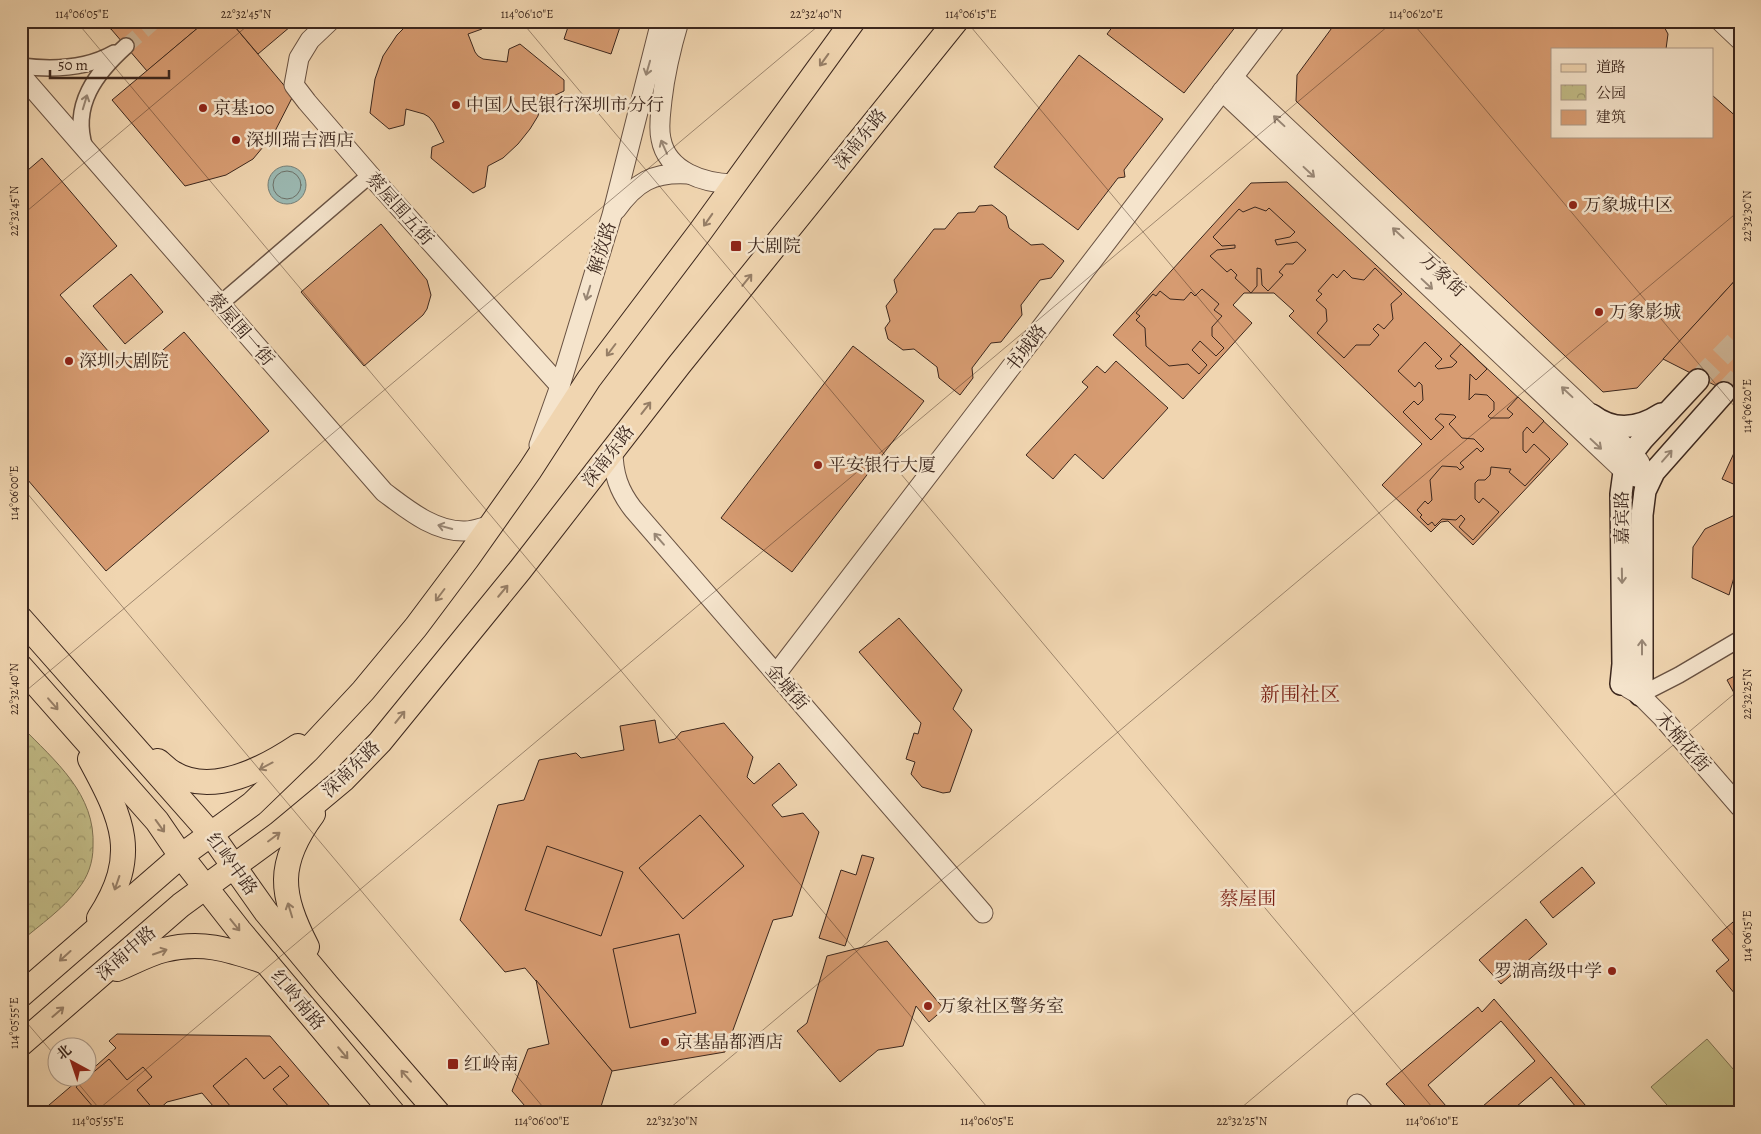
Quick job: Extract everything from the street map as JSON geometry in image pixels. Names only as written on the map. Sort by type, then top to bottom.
[{"type":"main road","points":[[21,995],[181,856],[252,804],[308,750],[363,691],[416,627],[492,524],[530,470],[589,379],[700,232],[853,21]]},
{"type":"main road","name":"深南东路","points":[[234,866],[278,834],[344,779],[380,742],[520,570],[613,450],[956,21]]},
{"type":"main road","points":[[1628,462],[1680,398],[1698,380]]},
{"type":"main road","name":"嘉宾路","points":[[1640,695],[1642,655],[1642,516],[1647,484],[1666,457],[1724,393]]},
{"type":"main road","points":[[1592,415],[1604,423],[1614,426],[1633,426],[1653,419],[1680,398]]},
{"type":"main road","name":"嘉宾路","points":[[1621,684],[1623,664],[1621,494],[1628,462]]},
{"type":"main road","name":"红岭中路","points":[[21,619],[211,834],[266,912],[438,1113]]},
{"type":"main road","name":"红岭中路","points":[[21,667],[157,821],[205,887]]},
{"type":"main road","points":[[92,698],[156,760],[174,773],[198,781],[216,781],[251,773],[296,748],[336,721]]},
{"type":"main road","points":[[72,725],[116,810],[124,842],[119,881],[110,900],[88,935]]},
{"type":"main road","points":[[327,985],[294,921],[287,900],[286,874],[292,851],[299,835],[313,815],[344,779]]},
{"type":"main road","name":"深南中路","points":[[21,1044],[182,905],[234,866]]},
{"type":"main road","name":"红岭南路","points":[[205,887],[393,1113]]},
{"type":"main road","points":[[99,976],[162,950],[187,945],[208,945],[228,949],[266,962]]},
{"type":"street","name":"蔡屋围五街","points":[[330,21],[310,40],[299,58],[294,85],[370,175],[560,386]]},
{"type":"street","name":"解放路","points":[[530,470],[560,386],[612,215],[661,21]]},
{"type":"street","points":[[679,21],[666,68],[660,124],[661,139],[671,160],[688,174]]},
{"type":"street","name":"书城路","points":[[776,674],[1276,21]]},
{"type":"street","points":[[1720,21],[1740,40]]},
{"type":"street","points":[[21,66],[47,68],[80,66],[96,61],[126,46],[99,73],[85,100],[81,128],[86,149]]},
{"type":"street","name":"蔡屋围一街","points":[[21,75],[384,492],[419,516],[442,527],[465,531],[492,524]]},
{"type":"street","name":"万象街","points":[[1228,84],[1592,415],[1628,462]]},
{"type":"street","name":"万象街","points":[[1228,84],[1628,462],[1641,465],[1647,484]]},
{"type":"street","points":[[612,215],[635,186],[662,174],[688,174],[718,184],[733,184]]},
{"type":"street","points":[[220,304],[370,175]]},
{"type":"street","name":"金塘街","points":[[613,450],[615,476],[626,499],[983,913]]},
{"type":"street","points":[[1640,695],[1679,676],[1740,639]]},
{"type":"street","name":"木棉花街","points":[[1621,684],[1640,695],[1662,717],[1740,807]]},
{"type":"green space","points":[[21,726],[60,766],[81,795],[88,811],[92,828],[93,847],[89,869],[78,889],[58,910],[21,941]]},
{"type":"green space","points":[[1707,1039],[1740,1077],[1740,1113],[1674,1113],[1651,1087]]},
{"type":"water","points":[[287,166],[300,172],[306,185],[300,198],[287,204],[274,198],[268,185],[274,172]]},
{"type":"building","points":[[93,21],[206,21],[147,71],[111,29]]},
{"type":"building","name":"京基100","points":[[206,21],[230,21],[293,96],[273,135],[253,159],[226,175],[185,186],[112,100]]},
{"type":"building","points":[[230,21],[297,21],[258,54]]},
{"type":"building","name":"中国人民银行深圳市分行","points":[[411,21],[482,21],[482,29],[468,34],[478,56],[483,59],[507,62],[509,49],[520,44],[564,80],[564,91],[541,102],[538,116],[530,129],[503,158],[488,166],[485,187],[473,193],[431,158],[432,147],[444,142],[429,117],[406,109],[404,125],[389,129],[370,113],[375,79],[383,56],[397,35]]},
{"type":"building","points":[[570,21],[622,21],[611,54],[564,39]]},
{"type":"building","points":[[1117,21],[1240,21],[1184,93],[1107,34]]},
{"type":"building","name":"万象城中区","points":[[1337,21],[1661,21],[1668,34],[1666,48],[1551,48],[1551,138],[1714,138],[1714,97],[1740,120],[1740,275],[1637,388],[1603,392],[1296,101],[1297,75]]},
{"type":"building","points":[[1079,55],[1163,119],[1124,170],[1125,177],[1118,178],[1078,230],[994,167]]},
{"type":"building","name":"深圳大剧院","points":[[42,158],[117,246],[60,295],[121,366],[133,356],[143,367],[184,332],[269,431],[106,571],[21,472],[21,176]]},
{"type":"building","points":[[1287,182],[1568,444],[1473,545],[1448,521],[1441,522],[1431,532],[1382,485],[1422,444],[1289,316],[1294,311],[1274,293],[1244,293],[1233,305],[1252,323],[1183,399],[1113,335],[1251,183]]},
{"type":"building","points":[[992,205],[1006,216],[1009,228],[1031,245],[1043,244],[1064,261],[1051,278],[1040,280],[1021,305],[1022,315],[1001,342],[991,343],[972,368],[973,378],[960,395],[939,378],[937,367],[914,349],[903,350],[888,339],[885,328],[890,321],[886,306],[897,292],[894,280],[934,229],[945,229],[958,213],[975,212],[979,206]]},
{"type":"building","points":[[1255,207],[1266,211],[1269,208],[1295,232],[1290,237],[1275,240],[1277,245],[1297,242],[1306,250],[1293,264],[1286,264],[1279,272],[1283,275],[1268,291],[1262,285],[1261,269],[1257,268],[1257,286],[1251,293],[1235,278],[1237,275],[1231,269],[1227,272],[1210,256],[1217,250],[1235,248],[1235,245],[1222,246],[1213,237],[1239,209],[1243,212]]},
{"type":"building","points":[[381,224],[427,280],[431,295],[423,315],[364,366],[301,292]]},
{"type":"building","points":[[1375,268],[1402,294],[1391,304],[1393,319],[1384,329],[1378,324],[1373,329],[1379,335],[1370,345],[1356,345],[1344,358],[1317,333],[1327,321],[1326,309],[1316,300],[1322,294],[1318,291],[1333,274],[1337,278],[1344,270],[1352,278],[1364,280]]},
{"type":"building","points":[[131,274],[163,312],[125,344],[93,306]]},
{"type":"building","points":[[1740,275],[1740,398],[1663,359]]},
{"type":"building","points":[[1202,289],[1219,304],[1214,310],[1222,316],[1212,327],[1212,336],[1224,348],[1216,356],[1200,341],[1192,350],[1207,365],[1199,374],[1188,364],[1169,366],[1146,346],[1145,328],[1136,320],[1140,316],[1136,313],[1153,294],[1156,296],[1160,291],[1170,299],[1184,300],[1191,292],[1195,296]]},
{"type":"building","points":[[1425,342],[1442,359],[1435,366],[1438,369],[1452,367],[1457,362],[1450,356],[1461,344],[1487,369],[1476,380],[1470,374],[1469,400],[1475,394],[1487,395],[1494,402],[1494,410],[1488,416],[1490,418],[1509,418],[1513,414],[1507,409],[1518,397],[1544,421],[1533,433],[1527,427],[1523,432],[1523,450],[1526,453],[1534,444],[1550,459],[1525,486],[1509,472],[1511,469],[1491,467],[1490,475],[1485,480],[1478,480],[1475,483],[1475,499],[1479,503],[1483,498],[1499,512],[1473,540],[1459,527],[1465,519],[1461,515],[1456,520],[1442,519],[1435,526],[1432,522],[1428,525],[1420,517],[1422,515],[1417,510],[1425,501],[1428,504],[1432,500],[1430,480],[1442,466],[1457,467],[1460,470],[1464,467],[1460,463],[1477,448],[1481,452],[1484,449],[1474,439],[1462,438],[1449,424],[1456,417],[1454,415],[1440,414],[1435,419],[1444,427],[1431,440],[1403,412],[1414,401],[1418,405],[1423,400],[1422,385],[1419,382],[1415,387],[1398,371]]},
{"type":"building","name":"平安银行大厦","points":[[853,346],[924,401],[792,572],[721,518]]},
{"type":"building","points":[[1116,361],[1168,408],[1103,479],[1075,454],[1053,479],[1026,455],[1088,387],[1082,382],[1097,366],[1105,373]]},
{"type":"building","points":[[1740,440],[1740,487],[1722,479]]},
{"type":"building","points":[[1737,514],[1740,517],[1740,556],[1729,595],[1692,578],[1693,547],[1705,529]]},
{"type":"building","points":[[899,618],[962,690],[953,709],[972,730],[950,792],[943,793],[922,787],[911,774],[915,762],[906,759],[914,733],[918,734],[921,723],[859,652]]},
{"type":"building","points":[[1740,673],[1740,704],[1727,680]]},
{"type":"building","points":[[655,720],[659,743],[675,739],[681,732],[724,723],[753,757],[747,777],[754,784],[779,763],[797,785],[772,805],[782,817],[803,813],[819,832],[792,916],[773,920],[725,1052],[612,1071],[525,968],[505,972],[460,920],[498,805],[524,800],[539,760],[576,753],[581,758],[624,750],[620,726]]},
{"type":"building","points":[[700,815],[744,866],[683,919],[639,868]]},
{"type":"building","points":[[547,846],[623,872],[601,936],[525,910]]},
{"type":"building","points":[[862,855],[874,858],[845,946],[819,938],[841,870],[856,875]]},
{"type":"building","points":[[1582,867],[1595,883],[1553,918],[1540,902]]},
{"type":"building","points":[[1740,916],[1740,1000],[1716,971],[1729,960],[1712,940]]},
{"type":"building","points":[[1526,919],[1547,944],[1501,984],[1479,960]]},
{"type":"building","points":[[679,934],[696,1013],[630,1028],[613,949]]},
{"type":"building","points":[[887,941],[944,1009],[929,1022],[916,1006],[903,1046],[878,1050],[840,1082],[797,1031],[807,1023],[827,956]]},
{"type":"building","points":[[536,980],[612,1071],[599,1113],[531,1113],[512,1091],[528,1049],[549,1044]]},
{"type":"building","points":[[1494,999],[1592,1113],[1581,1113],[1551,1077],[1509,1113],[1475,1113],[1535,1061],[1501,1021],[1428,1085],[1452,1113],[1412,1113],[1386,1084],[1478,1007],[1482,1012]]},
{"type":"building","points":[[117,1034],[270,1036],[336,1113],[219,1113],[202,1093],[167,1102],[155,1113],[43,1113],[42,1111],[71,1086],[98,1086],[98,1064],[116,1048],[109,1041]]},
{"type":"building","points":[[246,1058],[264,1079],[280,1066],[289,1076],[273,1089],[291,1109],[287,1113],[224,1113],[231,1107],[213,1086]]},
{"type":"building","points":[[109,1059],[127,1080],[143,1067],[152,1077],[137,1090],[154,1110],[151,1113],[88,1113],[94,1108],[76,1087],[98,1086],[98,1068]]},
{"type":"tunnel","points":[[126,46],[155,21]]},
{"type":"tunnel","points":[[1698,380],[1740,337]]},
{"type":"tunnel","points":[[1724,393],[1740,376]]},
{"type":"place","name":"中国人民银行深圳市分行","points":[[456,105]]},
{"type":"place","name":"京基100","points":[[203,108]]},
{"type":"place","name":"深圳瑞吉酒店","points":[[236,140]]},
{"type":"place","name":"万象城中区","points":[[1573,205]]},
{"type":"place","name":"大剧院","points":[[736,246]]},
{"type":"place","name":"万象影城","points":[[1599,312]]},
{"type":"place","name":"深圳大剧院","points":[[69,361]]},
{"type":"place","name":"平安银行大厦","points":[[818,465]]},
{"type":"place","name":"罗湖高级中学","points":[[1612,971]]},
{"type":"place","name":"万象社区警务室","points":[[928,1006]]},
{"type":"place","name":"京基晶都酒店","points":[[665,1042]]},
{"type":"place","name":"红岭南","points":[[453,1064]]},
{"type":"district","name":"新围社区","points":[[1300,694]]},
{"type":"district","name":"蔡屋围","points":[[1248,898]]}]
